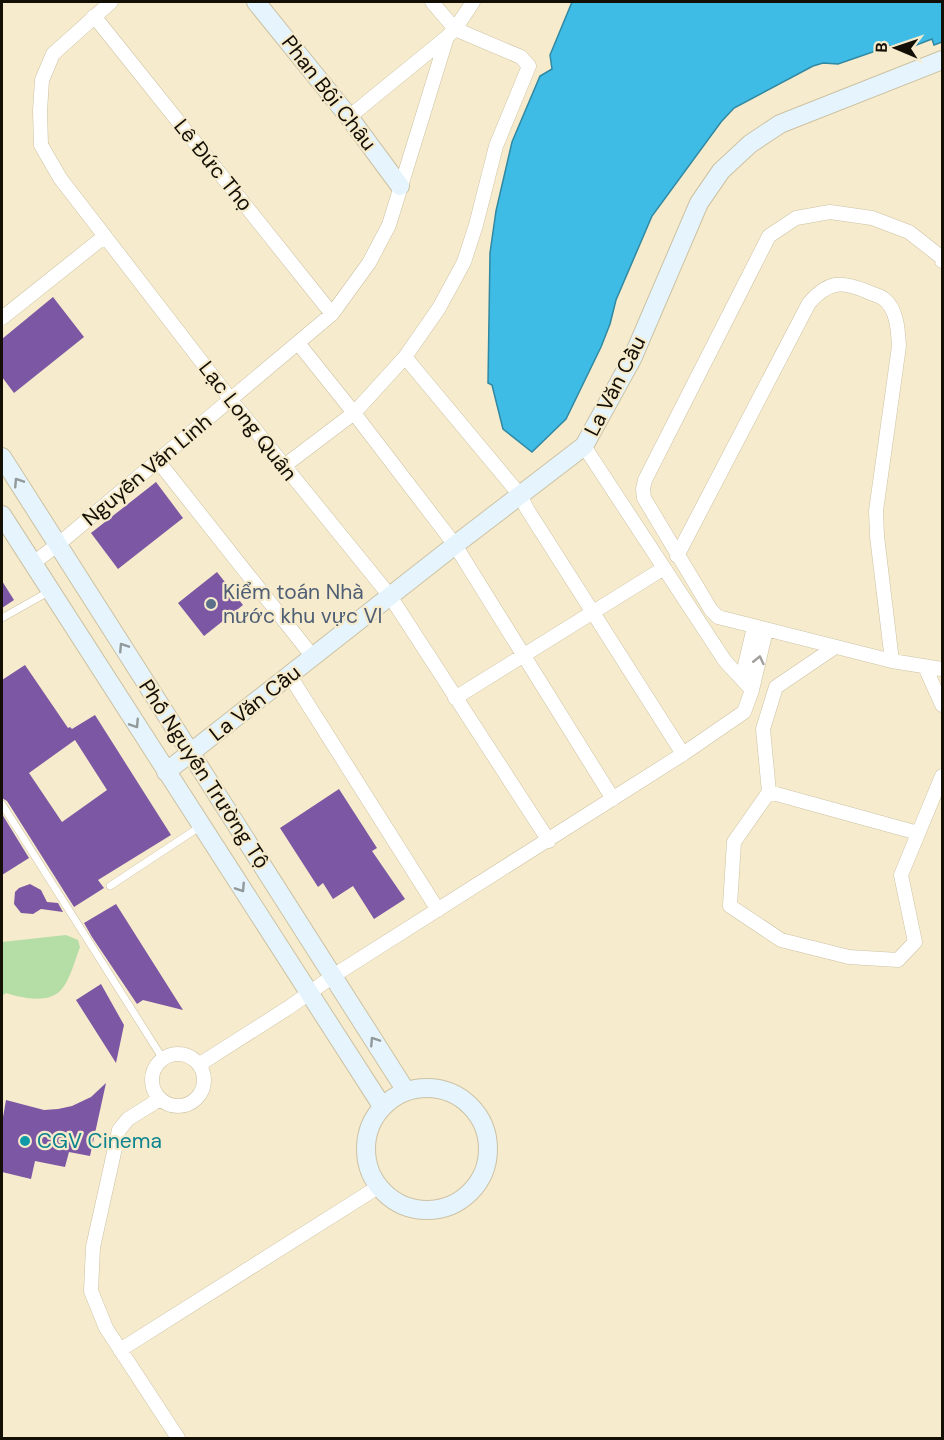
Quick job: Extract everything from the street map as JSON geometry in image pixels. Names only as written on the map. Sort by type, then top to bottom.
[{"type":"street","name":"Lạc Long Quân","points":[[111,2],[53,54],[42,80],[41,145],[60,178],[231,400],[390,596],[549,841]]},
{"type":"street","name":"Phan Bội Châu","points":[[256,2],[349,117],[400,186]]},
{"type":"street","points":[[284,466],[354,412],[405,357],[439,308],[464,262],[496,146],[529,66],[521,57],[451,33],[432,2]]},
{"type":"street","name":"Nguyễn Văn Linh","points":[[349,117],[451,33],[473,2]]},
{"type":"street","name":"Lê Đức Thọ","points":[[94,16],[332,314]]},
{"type":"street","name":"Nguyễn Văn Linh","points":[[32,564],[58,545],[332,314],[369,263],[389,225],[451,33]]},
{"type":"street","name":"La Văn Cầu","points":[[166,772],[584,446],[632,359],[699,203],[721,171],[750,144],[780,124],[942,60]]},
{"type":"street","points":[[942,261],[940,256],[909,232],[872,218],[830,212],[796,218],[769,236],[642,489],[644,498],[677,556],[711,610],[718,617],[892,661],[942,669]]},
{"type":"street","points":[[2,318],[105,236]]},
{"type":"street","points":[[677,556],[809,303],[827,287],[838,284],[849,284],[884,299],[893,312],[898,327],[899,346],[876,511],[892,661]]},
{"type":"street","points":[[297,343],[354,412],[455,545],[613,799]]},
{"type":"street","points":[[405,357],[520,495],[683,754]]},
{"type":"street","points":[[584,446],[725,661],[752,690]]},
{"type":"street","name":"Phố Nguyễn Trường Tộ","points":[[2,457],[406,1091]]},
{"type":"street","points":[[158,461],[313,657]]},
{"type":"street","name":"Phố Nguyễn Trường Tộ","points":[[2,516],[382,1106]]},
{"type":"street","points":[[455,698],[664,568]]},
{"type":"street","points":[[742,678],[760,629]]},
{"type":"street","points":[[200,1064],[333,976],[549,841],[744,712],[752,690],[760,629]]},
{"type":"street","points":[[835,647],[776,687],[763,729],[769,792],[734,842],[729,906],[782,940],[849,957],[898,960],[915,942],[901,875],[942,776]]},
{"type":"street","points":[[925,667],[942,705]]},
{"type":"street","points":[[290,676],[438,910]]},
{"type":"street","points":[[769,792],[918,833]]},
{"type":"street","points":[[179,1054],[188,1055],[200,1064],[205,1079],[204,1089],[199,1097],[181,1107],[172,1106],[160,1099],[155,1092],[152,1080],[154,1071],[164,1059],[179,1054]]},
{"type":"street","points":[[426,1087],[447,1090],[465,1100],[479,1115],[487,1135],[488,1156],[483,1176],[471,1193],[454,1205],[434,1211],[413,1209],[394,1201],[378,1187],[370,1172],[366,1155],[366,1137],[372,1120],[382,1106],[393,1097],[406,1091],[426,1087]]},
{"type":"street","points":[[160,1099],[128,1119],[119,1130],[93,1247],[91,1291],[106,1328],[178,1438]]},
{"type":"street","points":[[120,1350],[378,1187]]},
{"type":"lane","points":[[2,618],[50,591]]},
{"type":"lane","points":[[2,804],[164,1059]]},
{"type":"lane","points":[[110,886],[201,826]]},
{"type":"green space","points":[[66,935],[78,940],[80,947],[70,975],[61,990],[42,998],[19,997],[6,993],[2,996],[2,942]]},
{"type":"water","points":[[572,2],[942,2],[942,42],[934,45],[932,39],[906,49],[890,46],[838,64],[823,63],[813,66],[734,108],[721,122],[652,216],[616,300],[601,347],[566,419],[532,452],[503,429],[492,385],[488,383],[490,253],[496,211],[512,142],[540,76],[552,69],[550,55]]},
{"type":"building","points":[[53,297],[84,337],[14,393],[2,377],[2,339]]},
{"type":"building","points":[[156,482],[183,518],[118,569],[91,533]]},
{"type":"building","name":"Kiểm toán Nhà nước khu vực VI","points":[[217,572],[243,605],[204,636],[178,603]]},
{"type":"building","points":[[2,581],[14,600],[2,608]]},
{"type":"building","points":[[25,665],[68,728],[72,729],[95,715],[171,835],[98,880],[104,888],[74,907],[7,801],[2,798],[2,680]],"holes":[[[75,740],[107,790],[62,822],[29,773]]]},
{"type":"building","points":[[339,789],[377,848],[372,851],[405,899],[374,919],[353,886],[333,899],[323,883],[318,887],[280,828]]},
{"type":"building","points":[[2,814],[29,858],[2,875]]},
{"type":"building","points":[[30,884],[41,890],[47,902],[58,903],[63,912],[41,909],[33,914],[21,913],[14,904],[15,892]]},
{"type":"building","points":[[116,904],[183,1010],[143,1000],[137,1004],[92,937],[84,923]]},
{"type":"building","points":[[101,984],[124,1025],[116,1063],[76,1000]]},
{"type":"building","points":[[106,1083],[90,1156],[69,1152],[65,1167],[35,1161],[31,1179],[2,1172],[2,1123],[6,1100],[44,1110],[58,1109],[72,1106],[91,1097]]},
{"type":"place","name":"Kiểm toán Nhà nước khu vực VI","points":[[211,604]]},
{"type":"place","name":"CGV Cinema","points":[[25,1141]]}]
